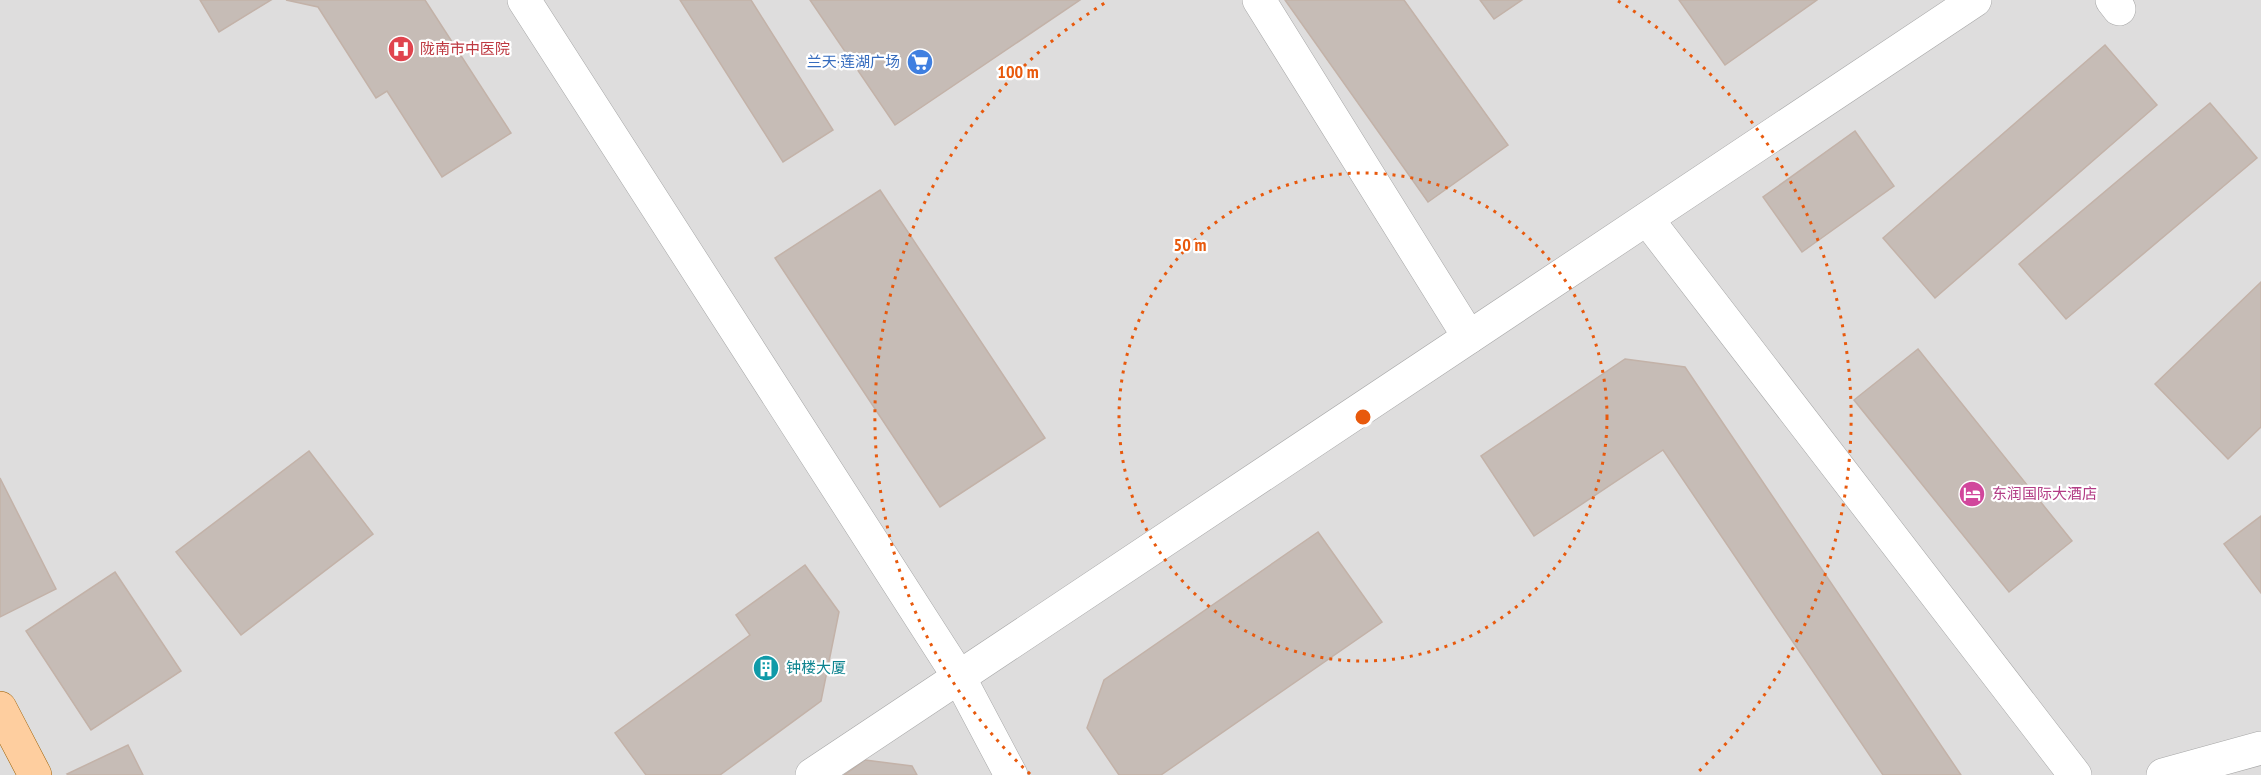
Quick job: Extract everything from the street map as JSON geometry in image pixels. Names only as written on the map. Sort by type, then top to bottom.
[{"type":"main road","points":[[0,708],[35,775]]},
{"type":"street","points":[[524,0],[959,677],[1011,775]]},
{"type":"street","points":[[1259,0],[1469,337]]},
{"type":"street","points":[[813,775],[1975,0]]},
{"type":"street","points":[[1647,219],[2075,775]]},
{"type":"street","points":[[2163,775],[2261,748]]},
{"type":"shaded area","points":[[0,0],[2261,0],[2261,775],[0,775]]},
{"type":"building","points":[[200,0],[271,0],[219,32]]},
{"type":"building","name":"陇南市中医院","points":[[286,0],[425,0],[511,133],[442,177],[387,91],[376,98],[318,7]]},
{"type":"building","points":[[680,0],[751,0],[833,130],[783,162]]},
{"type":"building","name":"兰天·莲湖广场","points":[[810,0],[1080,0],[895,125]]},
{"type":"building","points":[[1285,0],[1404,0],[1508,145],[1428,202]]},
{"type":"building","points":[[1480,0],[1522,0],[1494,19]]},
{"type":"building","points":[[1679,0],[1817,0],[1725,65]]},
{"type":"building","points":[[2105,45],[2157,105],[1935,298],[1883,238]]},
{"type":"building","points":[[2210,103],[2257,158],[2066,319],[2019,264]]},
{"type":"building","points":[[1855,131],[1894,186],[1802,252],[1763,197]]},
{"type":"building","points":[[880,190],[1045,438],[940,507],[775,258]]},
{"type":"building","points":[[2261,282],[2261,427],[2228,459],[2155,384]]},
{"type":"building","points":[[1918,349],[2072,541],[2009,592],[1854,400]]},
{"type":"building","points":[[1625,359],[1685,367],[1961,775],[1883,775],[1663,450],[1534,536],[1481,456]]},
{"type":"building","points":[[309,451],[373,534],[241,635],[176,552]]},
{"type":"building","points":[[0,478],[56,589],[0,617]]},
{"type":"building","points":[[2261,516],[2261,593],[2224,544]]},
{"type":"building","points":[[1318,532],[1382,622],[1161,775],[1119,775],[1087,728],[1104,680]]},
{"type":"building","name":"钟楼大厦","points":[[805,565],[839,612],[821,701],[720,775],[646,775],[615,733],[750,635],[736,615]]},
{"type":"building","points":[[115,572],[181,671],[91,730],[26,631]]},
{"type":"building","points":[[128,745],[143,775],[67,774]]},
{"type":"building","points":[[865,760],[912,766],[917,775],[844,775]]},
{"type":"place","name":"陇南市中医院","points":[[401,49]]},
{"type":"place","name":"兰天·莲湖广场","points":[[920,62]]},
{"type":"place","name":"东润国际大酒店","points":[[1972,494]]},
{"type":"place","name":"钟楼大厦","points":[[766,668]]}]
